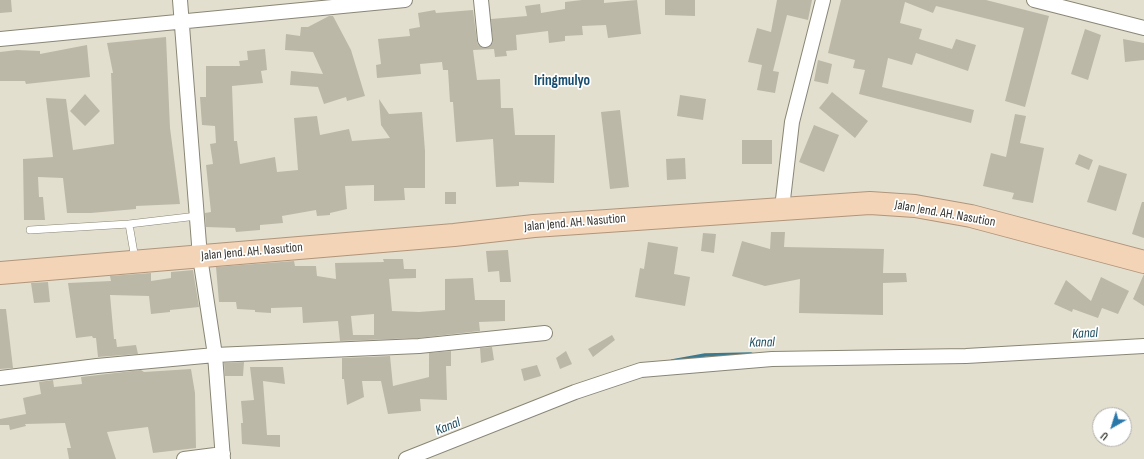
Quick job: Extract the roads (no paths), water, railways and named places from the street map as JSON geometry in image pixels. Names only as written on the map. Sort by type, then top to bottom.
[{"type":"highway","name":"Jalan Jend. AH. Nasution","points":[[0,273],[454,235],[534,226],[870,202],[915,206],[970,216],[1019,227],[1144,262]]},
{"type":"street","points":[[180,0],[196,216],[200,257],[214,355],[223,456],[184,459]]},
{"type":"street","points":[[0,39],[404,0]]},
{"type":"street","points":[[481,0],[485,40]]},
{"type":"street","points":[[782,208],[792,122],[823,0]]},
{"type":"street","points":[[1034,0],[1144,28]]},
{"type":"street","points":[[0,378],[97,366],[214,355],[420,346],[545,333]]},
{"type":"street","points":[[406,459],[575,392],[641,370],[772,359],[966,356],[1144,346]]},
{"type":"lane","points":[[30,230],[129,224],[196,216]]},
{"type":"lane","points":[[129,224],[135,261]]},
{"type":"waterway","name":"Kanal","points":[[672,361],[705,355],[751,354]]},
{"type":"district","name":"Iringmulyo","points":[[562,81]]}]
